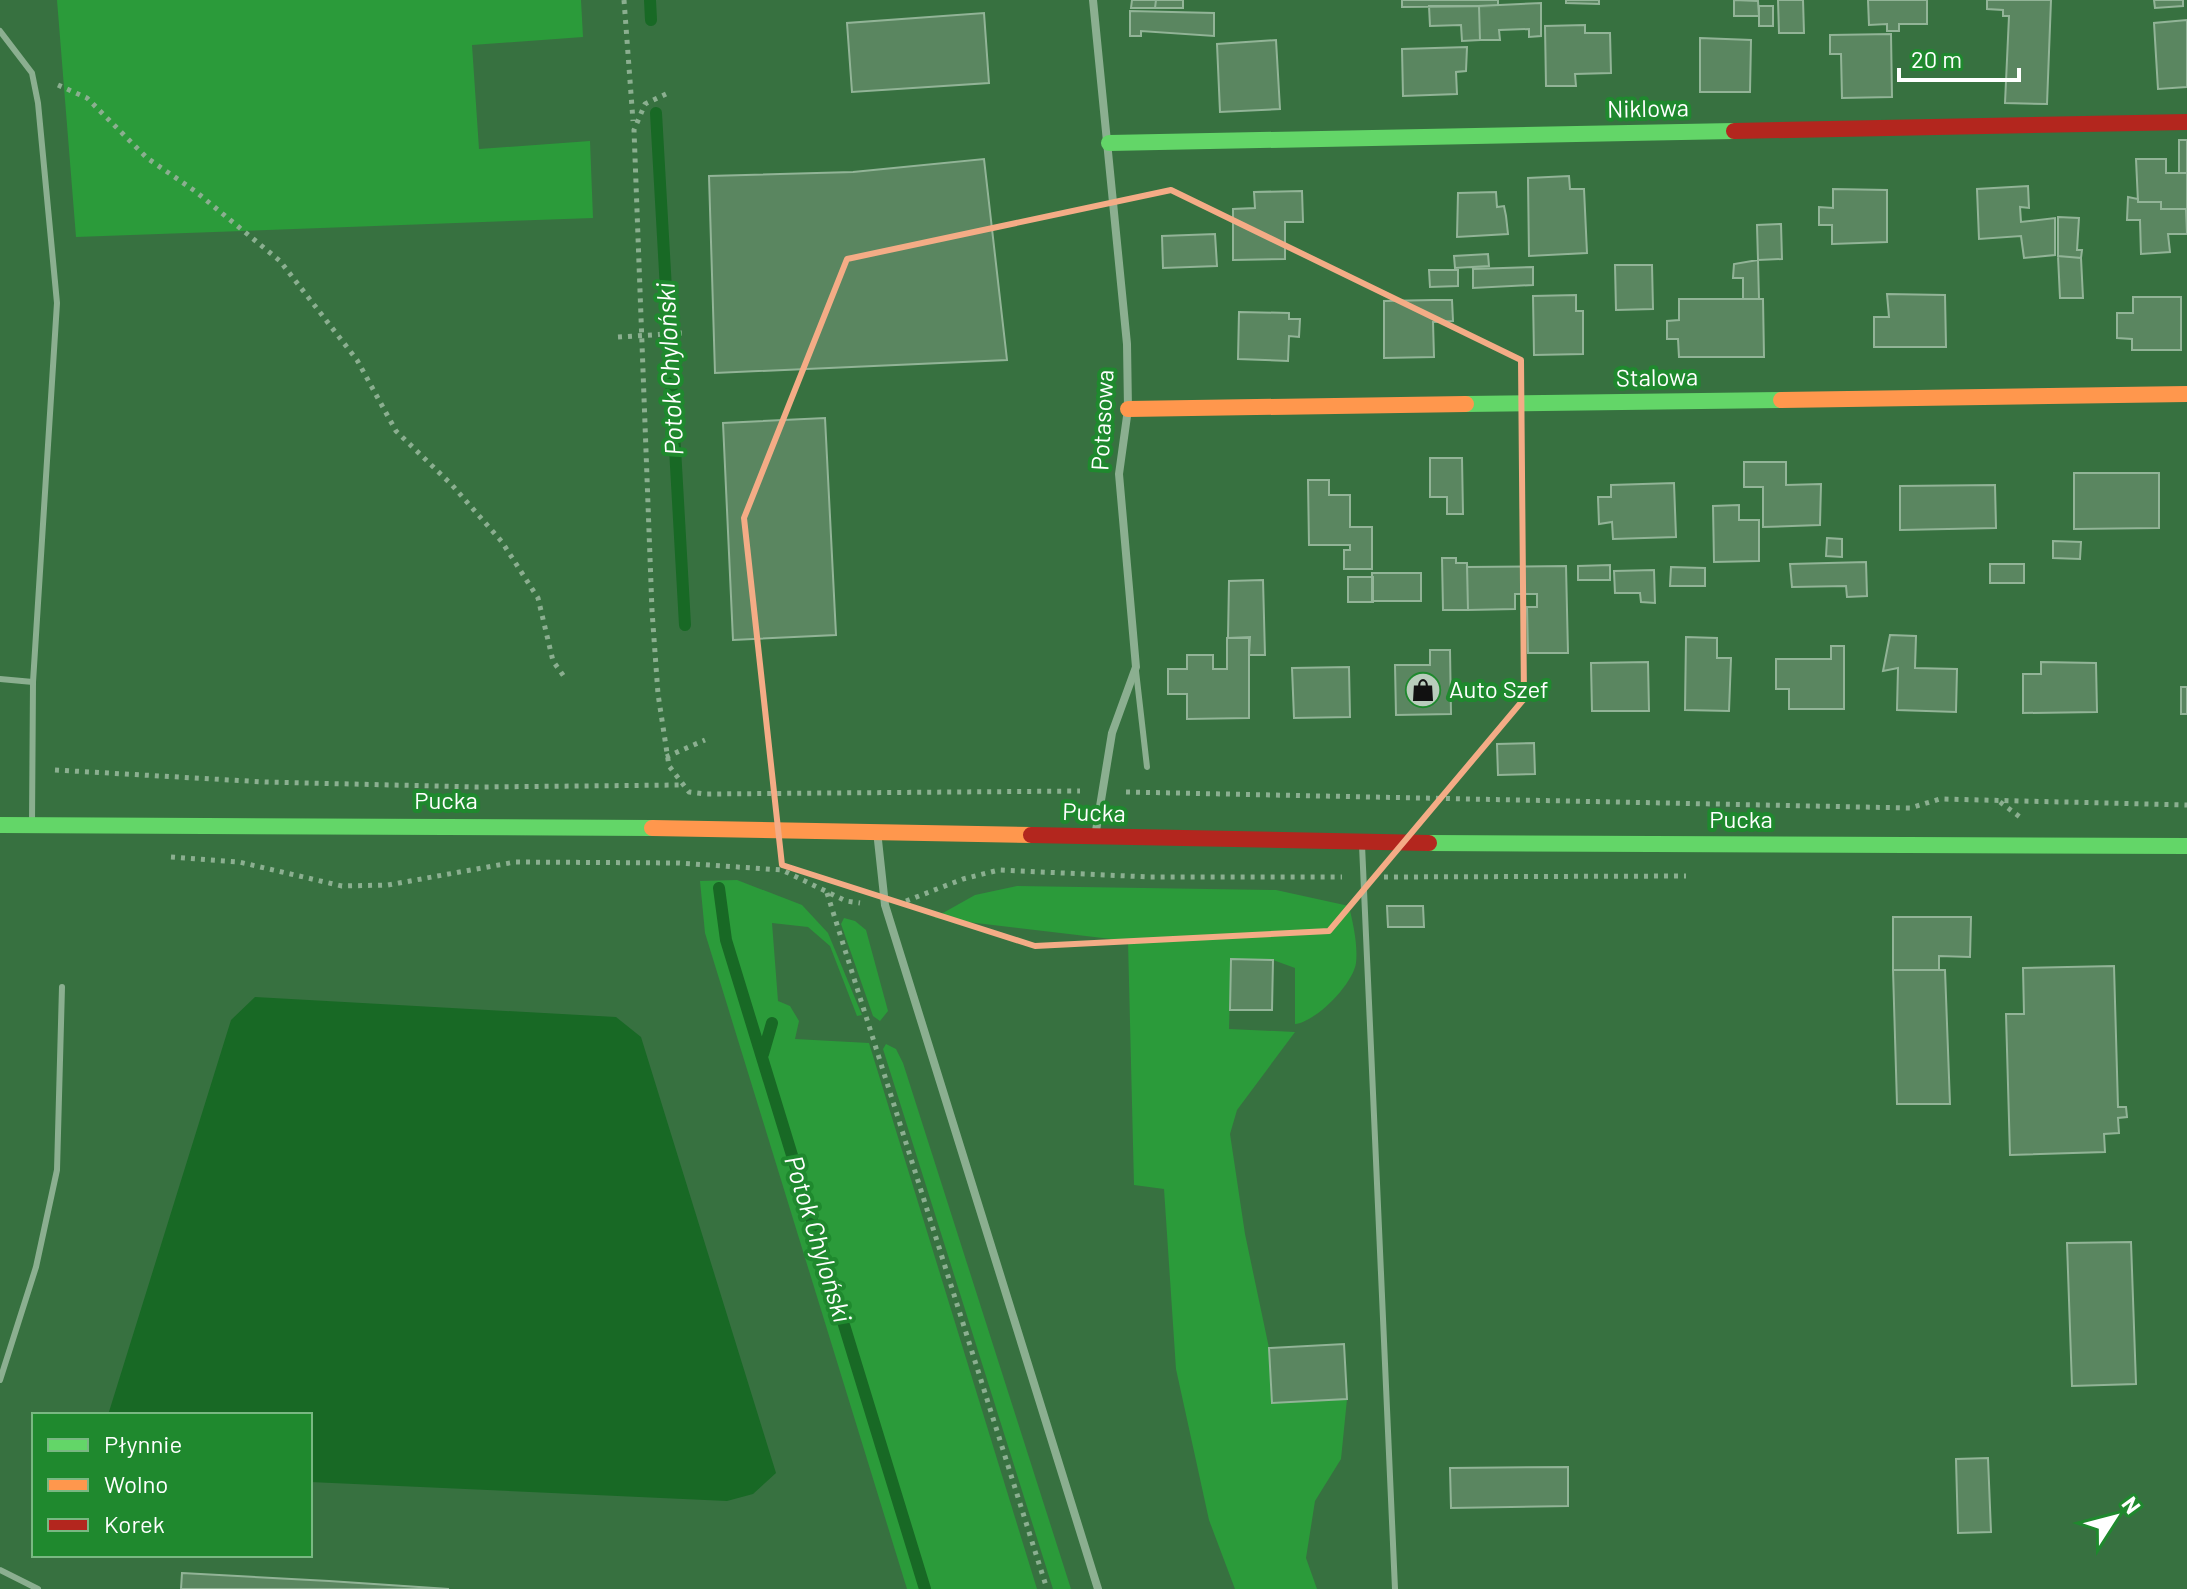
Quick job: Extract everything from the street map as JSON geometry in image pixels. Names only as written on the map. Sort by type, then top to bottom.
[{"type":"street","name":"Potasowa","points":[[1093,0],[1127,344],[1128,409],[1119,474],[1136,667],[1112,733],[1095,837]]},
{"type":"street","name":"Niklowa","points":[[1109,143],[2187,122]]},
{"type":"street","name":"Stalowa","points":[[1128,409],[2187,394]]},
{"type":"street","name":"Pucka","points":[[0,825],[877,830],[1362,843],[2187,846]]},
{"type":"street","points":[[877,830],[885,905],[1098,1589]]},
{"type":"lane","points":[[0,31],[32,73],[38,103],[57,303],[33,682],[32,825]]},
{"type":"lane","points":[[1136,667],[1147,767]]},
{"type":"lane","points":[[0,679],[33,682]]},
{"type":"lane","points":[[1362,843],[1395,1589]]},
{"type":"lane","points":[[0,1380],[36,1267],[57,1170],[62,987]]},
{"type":"lane","points":[[0,1570],[38,1589]]},
{"type":"path","points":[[624,0],[646,335],[652,611],[666,757],[681,785],[689,792],[1101,791],[1910,808],[1940,799],[2187,805]]},
{"type":"path","points":[[32,73],[87,98],[147,158],[195,191],[280,261],[357,360],[396,431],[452,485],[502,542],[538,598],[553,661],[565,678]]},
{"type":"path","points":[[634,130],[645,104],[666,94]]},
{"type":"path","points":[[618,337],[683,333]]},
{"type":"path","points":[[666,757],[705,740]]},
{"type":"path","points":[[32,769],[311,783],[681,785]]},
{"type":"path","points":[[159,856],[239,862],[342,886],[388,885],[515,862],[679,863],[782,870],[846,901],[885,905],[920,899],[963,879],[999,870],[1149,877],[1688,876]]},
{"type":"path","points":[[827,892],[1047,1589]]},
{"type":"highlighted area","points":[[1171,190],[1521,360],[1524,699],[1329,931],[1035,946],[782,865],[744,518],[847,259]]},
{"type":"shaded area","points":[[57,0],[581,0],[583,37],[472,45],[479,149],[590,141],[593,218],[76,237]]},
{"type":"shaded area","points":[[737,880],[802,905],[828,933],[862,1015],[857,1016],[830,946],[808,927],[772,923],[778,1001],[790,1006],[799,1021],[795,1039],[869,1043],[1037,1589],[907,1589],[705,933],[700,881]]},
{"type":"shaded area","points":[[1017,886],[1276,890],[1349,906],[1356,949],[1353,972],[1332,1001],[1304,1022],[1295,1024],[1295,968],[1273,960],[1231,960],[1229,1029],[1295,1032],[1237,1110],[1230,1134],[1245,1234],[1269,1348],[1347,1399],[1341,1459],[1315,1501],[1306,1558],[1317,1589],[1235,1589],[1209,1520],[1176,1369],[1164,1189],[1134,1185],[1128,941],[934,918],[975,895]]},
{"type":"shaded area","points":[[844,918],[855,921],[866,930],[888,1011],[880,1021],[873,1016],[841,924]]},
{"type":"shaded area","points":[[255,997],[616,1017],[641,1037],[776,1473],[753,1494],[727,1501],[312,1482],[312,1413],[109,1413],[231,1020]]},
{"type":"shaded area","points":[[886,1044],[896,1049],[903,1063],[1071,1589],[1053,1589],[883,1049]]},
{"type":"building","points":[[1132,0],[1156,0],[1155,8],[1131,8]]},
{"type":"building","points":[[1156,0],[1183,0],[1183,8],[1155,8]]},
{"type":"building","points":[[1402,0],[1498,0],[1498,6],[1402,7]]},
{"type":"building","points":[[1566,0],[1599,0],[1599,4],[1566,3]]},
{"type":"building","points":[[1734,0],[1758,1],[1759,16],[1734,16]]},
{"type":"building","points":[[1778,0],[1803,0],[1804,33],[1779,33]]},
{"type":"building","points":[[1868,0],[1927,0],[1927,24],[1899,24],[1899,31],[1887,31],[1887,24],[1869,25]]},
{"type":"building","points":[[1987,0],[2051,0],[2047,104],[2005,103],[2009,16],[2003,16],[2003,10],[1987,9]]},
{"type":"building","points":[[2154,0],[2183,0],[2183,6],[2155,8]]},
{"type":"building","points":[[1541,3],[1541,36],[1529,37],[1529,29],[1499,30],[1500,40],[1480,40],[1479,6]]},
{"type":"building","points":[[1429,6],[1479,6],[1480,40],[1462,41],[1461,25],[1430,26]]},
{"type":"building","points":[[1759,6],[1773,6],[1773,26],[1759,26]]},
{"type":"building","points":[[1130,11],[1214,13],[1214,36],[1141,31],[1141,36],[1130,36]]},
{"type":"building","points":[[984,13],[989,83],[852,92],[847,23]]},
{"type":"building","points":[[2187,20],[2187,87],[2158,89],[2154,23]]},
{"type":"building","points":[[1585,25],[1585,33],[1610,33],[1611,73],[1575,74],[1576,86],[1546,86],[1545,26]]},
{"type":"building","points":[[1891,34],[1892,97],[1842,98],[1841,54],[1830,54],[1830,35]]},
{"type":"building","points":[[1700,38],[1751,40],[1750,92],[1700,92]]},
{"type":"building","points":[[1276,40],[1280,109],[1220,112],[1217,44]]},
{"type":"building","points":[[1467,47],[1466,71],[1456,72],[1457,94],[1403,96],[1402,49]]},
{"type":"building","points":[[2179,140],[2187,140],[2187,173],[2179,173]]},
{"type":"building","points":[[984,159],[1007,360],[715,373],[709,176],[853,172]]},
{"type":"building","points":[[2136,159],[2166,159],[2166,173],[2187,173],[2187,209],[2161,209],[2161,202],[2138,202]]},
{"type":"building","points":[[1569,176],[1570,189],[1584,189],[1587,253],[1529,256],[1528,178]]},
{"type":"building","points":[[2028,186],[2029,208],[2020,207],[2021,222],[2055,218],[2055,255],[2024,258],[2021,236],[1979,239],[1977,189]]},
{"type":"building","points":[[1833,189],[1887,190],[1887,242],[1832,244],[1832,225],[1819,225],[1819,207],[1833,208]]},
{"type":"building","points":[[1302,191],[1303,222],[1285,222],[1285,259],[1233,260],[1233,209],[1255,208],[1254,192]]},
{"type":"building","points":[[1496,192],[1497,207],[1504,206],[1508,234],[1457,237],[1458,193]]},
{"type":"building","points":[[2128,197],[2138,199],[2138,202],[2161,202],[2161,209],[2186,209],[2187,234],[2168,234],[2170,252],[2141,254],[2140,220],[2127,220]]},
{"type":"building","points":[[2058,217],[2079,218],[2077,250],[2082,250],[2081,258],[2058,256]]},
{"type":"building","points":[[1781,224],[1782,259],[1758,260],[1757,225]]},
{"type":"building","points":[[1215,234],[1217,266],[1163,268],[1162,236]]},
{"type":"building","points":[[1488,254],[1489,266],[1455,268],[1454,256]]},
{"type":"building","points":[[2058,256],[2081,258],[2083,298],[2060,298]]},
{"type":"building","points":[[1758,260],[1759,299],[1743,299],[1743,278],[1733,278],[1734,264]]},
{"type":"building","points":[[1615,265],[1652,265],[1653,309],[1616,310]]},
{"type":"building","points":[[1533,267],[1533,285],[1473,288],[1473,269]]},
{"type":"building","points":[[1429,270],[1458,270],[1458,286],[1430,287]]},
{"type":"building","points":[[1887,294],[1945,295],[1946,347],[1874,347],[1874,317],[1889,317]]},
{"type":"building","points":[[1576,295],[1576,311],[1583,311],[1583,354],[1534,355],[1533,296]]},
{"type":"building","points":[[2133,297],[2181,297],[2181,350],[2132,350],[2132,339],[2117,338],[2117,313],[2133,313]]},
{"type":"building","points":[[1679,299],[1763,299],[1764,357],[1679,357],[1678,339],[1667,339],[1667,321],[1679,320]]},
{"type":"building","points":[[1452,300],[1453,321],[1433,322],[1434,357],[1384,358],[1384,301]]},
{"type":"building","points":[[1239,312],[1289,313],[1289,319],[1300,319],[1299,337],[1289,336],[1288,361],[1238,359]]},
{"type":"building","points":[[825,418],[836,635],[733,640],[723,423]]},
{"type":"building","points":[[1430,458],[1462,458],[1463,514],[1447,514],[1447,497],[1430,497]]},
{"type":"building","points":[[1744,462],[1786,462],[1786,485],[1821,484],[1820,525],[1763,527],[1763,487],[1744,487]]},
{"type":"building","points":[[2074,473],[2159,473],[2159,528],[2074,529]]},
{"type":"building","points":[[1308,480],[1329,480],[1329,495],[1350,495],[1350,527],[1372,527],[1372,569],[1344,569],[1344,550],[1350,550],[1350,545],[1309,545]]},
{"type":"building","points":[[1674,483],[1676,537],[1613,539],[1612,522],[1599,524],[1598,497],[1611,497],[1611,485]]},
{"type":"building","points":[[1995,485],[1996,528],[1900,530],[1900,486]]},
{"type":"building","points":[[1739,505],[1739,520],[1759,520],[1759,561],[1714,562],[1713,506]]},
{"type":"building","points":[[1827,538],[1842,539],[1842,557],[1826,556]]},
{"type":"building","points":[[2053,541],[2081,542],[2080,559],[2053,558]]},
{"type":"building","points":[[1442,558],[1456,558],[1456,563],[1467,563],[1468,610],[1443,610]]},
{"type":"building","points":[[1866,562],[1867,596],[1847,597],[1846,586],[1792,587],[1790,564]]},
{"type":"building","points":[[1990,564],[2024,564],[2024,583],[1990,583]]},
{"type":"building","points":[[1610,565],[1610,580],[1578,580],[1578,566]]},
{"type":"building","points":[[1566,566],[1568,653],[1528,653],[1527,607],[1537,607],[1537,594],[1515,594],[1515,609],[1468,610],[1467,567]]},
{"type":"building","points":[[1671,567],[1705,568],[1705,586],[1670,586]]},
{"type":"building","points":[[1654,570],[1655,603],[1641,602],[1640,593],[1615,593],[1614,571]]},
{"type":"building","points":[[1372,573],[1421,573],[1421,601],[1372,601]]},
{"type":"building","points":[[1348,577],[1373,577],[1373,602],[1348,602]]},
{"type":"building","points":[[1263,580],[1265,655],[1249,655],[1250,637],[1228,638],[1229,581]]},
{"type":"building","points":[[1890,635],[1916,636],[1915,668],[1957,669],[1956,712],[1897,710],[1898,668],[1883,671]]},
{"type":"building","points":[[1686,637],[1717,638],[1717,658],[1731,658],[1729,711],[1685,710]]},
{"type":"building","points":[[1227,638],[1249,638],[1249,718],[1187,719],[1187,694],[1168,694],[1168,669],[1187,669],[1187,655],[1213,655],[1213,669],[1227,669]]},
{"type":"building","points":[[1831,646],[1844,646],[1844,709],[1789,709],[1789,689],[1776,689],[1776,659],[1831,659]]},
{"type":"building","name":"Auto Szef","points":[[1430,650],[1450,650],[1451,714],[1396,715],[1395,665],[1430,665]]},
{"type":"building","points":[[1648,662],[1649,711],[1592,711],[1591,663]]},
{"type":"building","points":[[2041,662],[2096,663],[2097,712],[2023,713],[2023,674],[2041,674]]},
{"type":"building","points":[[1349,667],[1350,717],[1294,718],[1292,668]]},
{"type":"building","points":[[2181,687],[2187,687],[2187,714],[2181,714]]},
{"type":"building","points":[[1534,743],[1535,774],[1498,775],[1497,744]]},
{"type":"building","points":[[1387,906],[1423,906],[1424,927],[1388,927]]},
{"type":"building","points":[[1893,917],[1971,917],[1970,957],[1939,956],[1939,970],[1893,970]]},
{"type":"building","points":[[1231,959],[1273,960],[1272,1010],[1230,1010]]},
{"type":"building","points":[[2114,966],[2118,1107],[2126,1107],[2127,1117],[2118,1118],[2119,1133],[2104,1134],[2105,1152],[2010,1155],[2006,1014],[2024,1014],[2023,968]]},
{"type":"building","points":[[1893,970],[1945,970],[1950,1104],[1897,1104]]},
{"type":"building","points":[[2131,1242],[2136,1384],[2072,1386],[2067,1243]]},
{"type":"building","points":[[1344,1344],[1347,1399],[1272,1403],[1269,1348]]},
{"type":"building","points":[[1988,1458],[1991,1532],[1958,1533],[1956,1459]]},
{"type":"building","points":[[1568,1467],[1568,1506],[1451,1508],[1450,1468]]},
{"type":"building","points":[[182,1573],[329,1581],[449,1589],[181,1589]]},
{"type":"waterway","name":"Potok Chyloński","points":[[650,0],[651,20]]},
{"type":"waterway","name":"Potok Chyloński","points":[[656,113],[685,625]]},
{"type":"waterway","name":"Potok Chyloński","points":[[719,888],[726,940],[925,1589]]},
{"type":"waterway","points":[[763,1054],[772,1023]]},
{"type":"traffic: fast","points":[[1109,143],[1734,131]]},
{"type":"traffic: fast","points":[[1466,404],[1781,400]]},
{"type":"traffic: fast","points":[[0,825],[652,828]]},
{"type":"traffic: fast","points":[[1429,843],[2187,846]]},
{"type":"traffic: slow","points":[[1781,400],[2187,394]]},
{"type":"traffic: slow","points":[[1128,409],[1466,404]]},
{"type":"traffic: slow","points":[[652,828],[1031,835]]},
{"type":"traffic: jam","points":[[1734,131],[2187,122]]},
{"type":"traffic: jam","points":[[1031,835],[1429,843]]},
{"type":"place","name":"Auto Szef","points":[[1423,690]]}]
